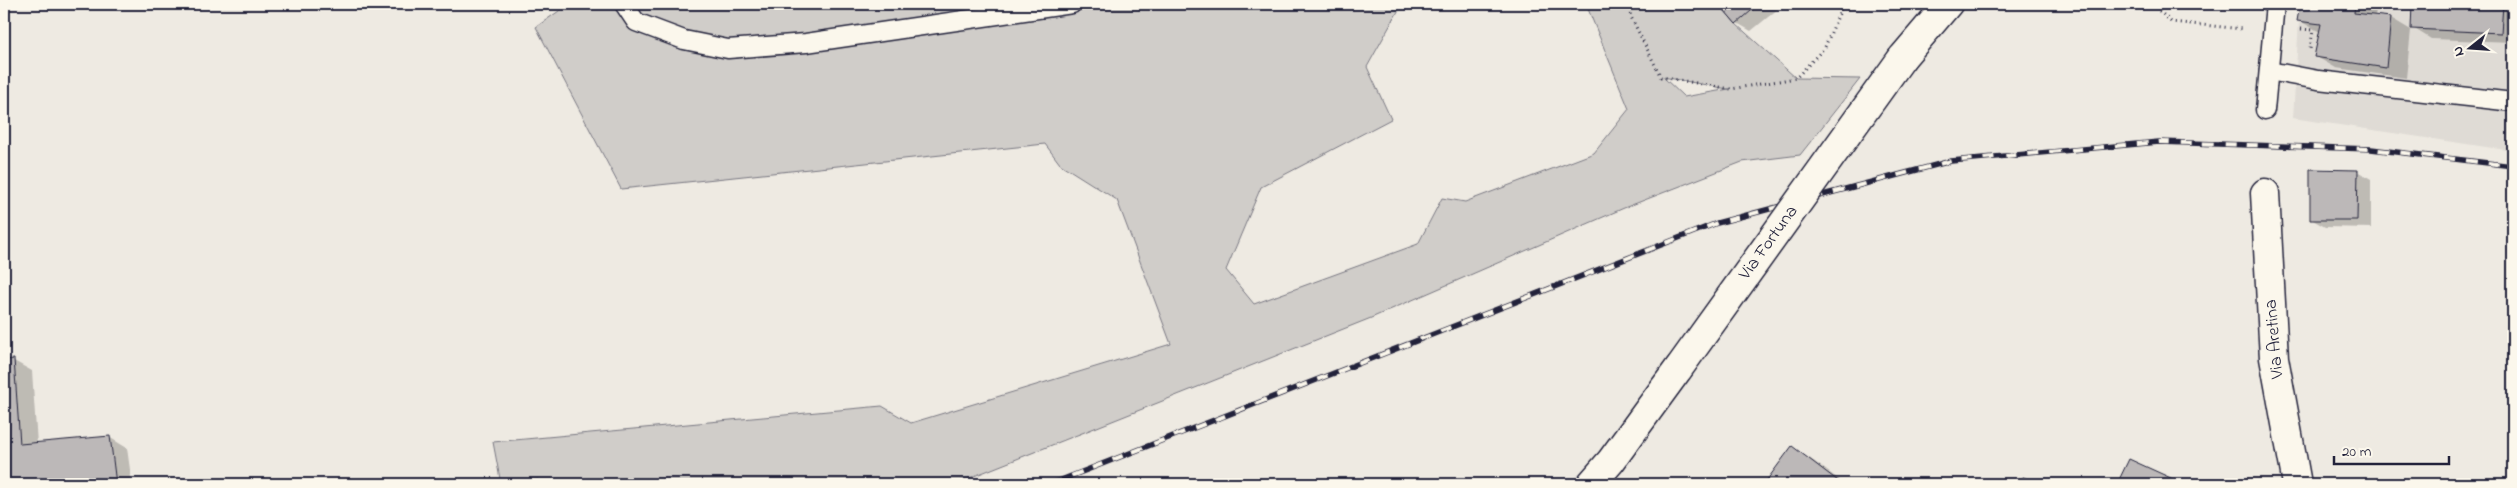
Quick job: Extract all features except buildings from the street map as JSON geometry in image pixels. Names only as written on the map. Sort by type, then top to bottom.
[{"type":"street","name":"Via Fortuna","points":[[1591,484],[1611,461],[1679,368],[1902,58],[1948,4]]},
{"type":"street","name":"Via Aretina","points":[[2266,193],[2274,358],[2297,484]]},
{"type":"lane","points":[[624,4],[636,22],[684,40],[728,49],[806,43],[1072,4]]},
{"type":"lane","points":[[2265,110],[2275,4]]},
{"type":"lane","points":[[2269,71],[2513,102]]},
{"type":"path","points":[[1628,4],[1630,17],[1661,77],[1731,89],[1796,78],[1825,47],[1843,4]]},
{"type":"path","points":[[2152,4],[2171,22],[2247,29]]},
{"type":"path","points":[[2293,28],[2313,30],[2305,77]]},
{"type":"shaded area","points":[[569,4],[1402,4],[1367,67],[1391,119],[1261,187],[1226,270],[1254,304],[1418,244],[1442,198],[1465,202],[1594,153],[1629,109],[1586,4],[1719,4],[1736,24],[1796,78],[1860,79],[1800,155],[1742,162],[1624,208],[1371,318],[954,484],[540,484],[538,479],[501,484],[493,442],[882,406],[911,423],[1171,344],[1117,200],[1060,164],[1045,144],[621,189],[536,27]],"holes":[[[1663,77],[1729,89],[1684,97]]]},
{"type":"shaded area","points":[[2300,4],[2513,4],[2513,151],[2293,118]]},
{"type":"railway","points":[[1051,484],[1717,223],[1951,161],[2159,142],[2371,149],[2513,166]]}]
